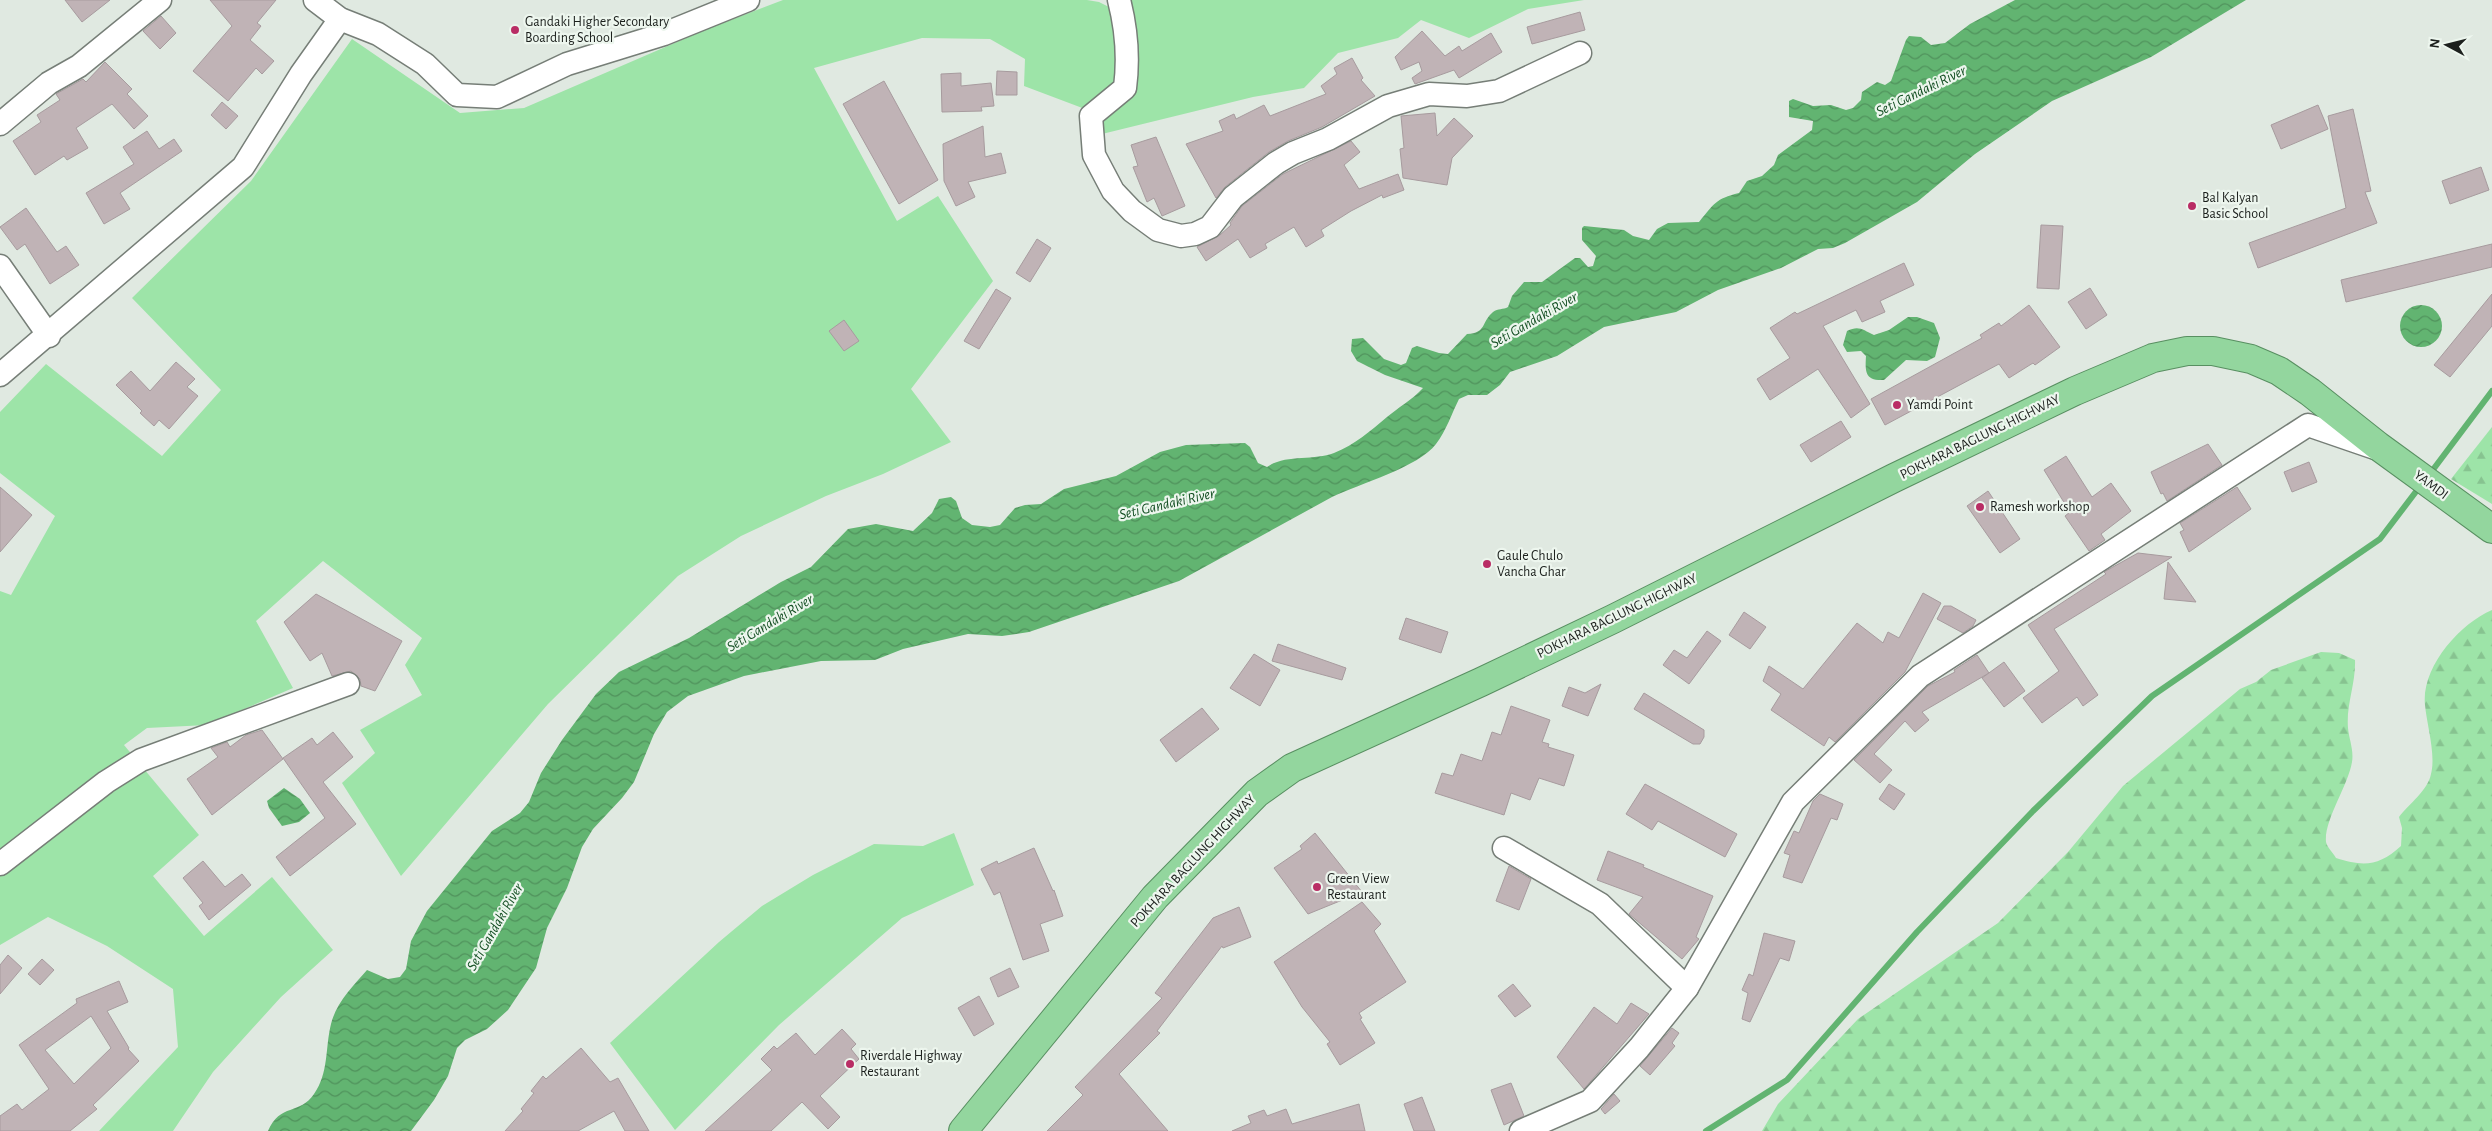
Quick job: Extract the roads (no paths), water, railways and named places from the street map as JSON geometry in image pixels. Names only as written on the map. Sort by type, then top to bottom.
[{"type":"highway","name":"POKHARA BAGLUNG HIGHWAY","points":[[963,1131],[1155,897],[1257,792],[1292,768],[1490,678],[2075,391],[2153,358],[2187,351],[2213,350],[2251,359],[2279,371],[2310,392],[2378,446]]},
{"type":"highway","name":"YAMDI","points":[[2378,446],[2488,526]]},
{"type":"street","points":[[0,124],[48,83],[79,66],[160,0]]},
{"type":"street","points":[[315,0],[340,19],[378,34],[425,64],[457,95],[497,97],[567,64],[664,34],[748,0]]},
{"type":"street","points":[[1119,0],[1127,31],[1128,60],[1125,88],[1091,116],[1094,155],[1113,191],[1132,211],[1158,230],[1181,236],[1195,234],[1210,227],[1232,197],[1276,162],[1328,139],[1388,106],[1429,94],[1467,96],[1499,91],[1580,53]]},
{"type":"street","points":[[0,375],[243,168],[301,74],[340,19]]},
{"type":"street","points":[[0,266],[48,336]]},
{"type":"street","points":[[1521,1131],[1590,1101],[1639,1048],[1687,988],[1793,802],[1920,676],[2308,425],[2378,449],[2378,446]]},
{"type":"street","points":[[0,864],[106,782],[141,760],[348,684]]},
{"type":"street","points":[[1504,848],[1600,904],[1687,988]]},
{"type":"water","name":"Seti Gandaki River","points":[[2015,0],[2246,0],[2151,57],[2052,101],[1975,154],[1917,202],[1845,243],[1833,248],[1818,249],[1781,268],[1718,290],[1676,312],[1604,327],[1557,356],[1510,372],[1500,385],[1487,395],[1468,395],[1459,399],[1440,439],[1428,452],[1416,460],[1388,474],[1332,497],[1179,581],[1029,632],[1002,636],[968,634],[903,649],[875,660],[821,661],[744,676],[688,696],[667,712],[654,734],[634,782],[593,829],[582,847],[567,888],[547,928],[536,968],[508,1010],[487,1029],[465,1040],[457,1048],[448,1076],[434,1100],[411,1131],[268,1131],[278,1116],[303,1105],[319,1086],[324,1069],[333,1016],[346,995],[367,970],[388,979],[400,977],[406,969],[411,941],[427,911],[492,831],[520,813],[529,802],[541,773],[562,740],[596,694],[619,672],[689,638],[781,582],[811,567],[848,529],[876,524],[913,531],[932,513],[939,499],[951,497],[956,501],[962,518],[972,525],[990,527],[1000,525],[1015,508],[1041,504],[1064,489],[1116,476],[1160,452],[1186,445],[1245,443],[1250,447],[1258,463],[1267,467],[1282,460],[1318,457],[1334,453],[1349,446],[1423,388],[1385,375],[1357,361],[1351,351],[1352,339],[1363,338],[1384,359],[1401,365],[1406,363],[1412,348],[1417,346],[1448,354],[1467,334],[1478,332],[1493,312],[1508,307],[1512,296],[1524,282],[1542,282],[1575,258],[1580,258],[1588,267],[1593,266],[1596,256],[1582,240],[1582,228],[1584,226],[1624,230],[1633,236],[1649,240],[1657,229],[1668,223],[1699,222],[1720,200],[1739,193],[1747,181],[1762,176],[1774,165],[1778,155],[1812,130],[1813,121],[1789,117],[1789,101],[1793,99],[1813,106],[1831,105],[1846,110],[1853,108],[1861,100],[1862,92],[1877,82],[1885,85],[1891,81],[1909,36],[1921,37],[1931,45],[1945,43],[1970,24]]},
{"type":"water","points":[[2421,305],[2436,311],[2442,326],[2436,341],[2421,347],[2406,341],[2400,326],[2406,311]]},
{"type":"water","points":[[1908,317],[1917,317],[1934,323],[1940,338],[1935,357],[1927,361],[1906,360],[1884,380],[1873,379],[1866,371],[1866,356],[1861,351],[1847,352],[1843,345],[1847,331],[1858,328],[1874,335],[1889,330]]},
{"type":"water","points":[[284,788],[300,799],[310,813],[299,822],[282,826],[269,808],[267,801]]},
{"type":"waterway","points":[[2429,475],[2492,391]]},
{"type":"waterway","points":[[1706,1131],[1787,1080],[1917,932],[2033,811],[2152,696],[2380,539],[2421,485]]},
{"type":"place","name":"Gandaki Higher Secondary Boarding School","points":[[515,30]]},
{"type":"place","name":"Bal Kalyan Basic School","points":[[2192,206]]},
{"type":"place","name":"Yamdi Point","points":[[1897,405]]},
{"type":"place","name":"Ramesh workshop","points":[[1980,507]]},
{"type":"place","name":"Gaule Chulo Vancha Ghar","points":[[1487,564]]},
{"type":"place","name":"Green View Restaurant","points":[[1317,887]]},
{"type":"place","name":"Riverdale Highway Restaurant","points":[[850,1064]]}]
